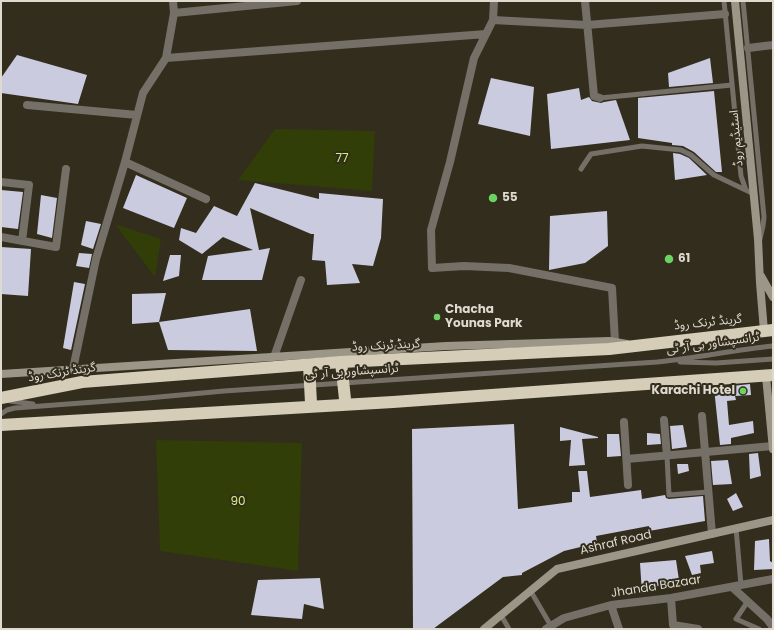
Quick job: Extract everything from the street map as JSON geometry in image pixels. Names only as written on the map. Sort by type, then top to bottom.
[{"type":"highway","name":"گرینڈ ٹرنک روڈ","points":[[1,398],[82,382],[341,362],[612,345],[630,346],[768,331]]},
{"type":"highway","points":[[341,362],[345,402]]},
{"type":"highway","points":[[309,365],[312,405]]},
{"type":"highway","points":[[1,425],[345,402],[504,395],[770,375]]},
{"type":"street","points":[[73,369],[96,259],[125,162],[143,93],[166,58],[174,13],[173,1]]},
{"type":"street","points":[[174,13],[297,1]]},
{"type":"street","points":[[1,374],[446,346],[602,341],[612,345],[612,288],[509,268],[464,266],[432,268],[431,230],[450,162],[474,58],[493,20],[494,1]]},
{"type":"street","points":[[585,1],[594,96],[600,98]]},
{"type":"street","name":"اسٹیڈیم روڈ","points":[[735,1],[759,243],[760,273],[768,331]]},
{"type":"street","points":[[493,20],[587,25],[725,14]]},
{"type":"street","points":[[166,58],[486,34]]},
{"type":"street","points":[[748,48],[773,45]]},
{"type":"street","points":[[27,105],[137,116]]},
{"type":"street","points":[[125,162],[206,199]]},
{"type":"street","points":[[1,237],[56,248],[66,169]]},
{"type":"street","points":[[1,182],[29,185],[22,240]]},
{"type":"street","name":"اسٹیڈیم روڈ","points":[[760,273],[773,297]]},
{"type":"street","points":[[274,357],[301,280]]},
{"type":"street","points":[[770,375],[773,449]]},
{"type":"street","points":[[702,416],[712,534]]},
{"type":"street","points":[[664,420],[667,456]]},
{"type":"street","points":[[624,422],[628,485]]},
{"type":"street","points":[[627,459],[773,446]]},
{"type":"street","name":"Ashraf Road","points":[[484,629],[557,569],[773,520]]},
{"type":"street","name":"Jhanda Bazaar","points":[[550,628],[564,618],[611,605],[671,598],[773,579]]},
{"type":"street","points":[[732,586],[768,619],[773,627]]},
{"type":"street","points":[[671,598],[673,625],[698,629]]},
{"type":"street","points":[[611,605],[619,629]]},
{"type":"street","points":[[765,629],[768,619]]},
{"type":"lane","points":[[724,1],[741,176],[746,190]]},
{"type":"lane","points":[[743,1],[764,217],[759,243]]},
{"type":"lane","points":[[600,98],[732,85]]},
{"type":"lane","points":[[581,169],[591,154],[642,146],[681,150],[691,155],[714,175],[754,194]]},
{"type":"lane","name":"ٹرانسپشاور بی آر ٹی","points":[[1,414],[14,408],[224,391],[657,362],[773,346]]},
{"type":"lane","name":"ٹرانسپشاور بی آر ٹی","points":[[657,362],[716,364],[773,359]]},
{"type":"lane","name":"ٹرانسپشاور بی آر ٹی","points":[[1,398],[48,405]]},
{"type":"lane","points":[[667,456],[669,495],[708,492]]},
{"type":"lane","points":[[736,528],[741,585]]},
{"type":"lane","points":[[530,590],[550,628]]},
{"type":"lane","points":[[748,601],[736,620],[759,629]]},
{"type":"lane","points":[[500,615],[509,629]]},
{"type":"green space","name":"77","points":[[275,129],[375,131],[372,191],[238,180]]},
{"type":"green space","points":[[115,224],[161,239],[155,277]]},
{"type":"green space","name":"90","points":[[156,440],[302,443],[298,571],[160,551]]},
{"type":"building","points":[[17,55],[87,75],[78,104],[1,93],[1,78]]},
{"type":"building","points":[[710,58],[713,83],[669,87],[668,73]]},
{"type":"building","points":[[491,78],[534,87],[530,136],[478,124]]},
{"type":"building","points":[[579,88],[581,100],[589,97],[592,101],[601,103],[616,100],[630,140],[551,149],[547,94]]},
{"type":"building","points":[[714,91],[722,172],[716,172],[694,152],[683,146],[638,138],[638,98]]},
{"type":"building","points":[[673,153],[689,158],[707,175],[675,180]]},
{"type":"building","points":[[136,175],[187,198],[174,228],[123,208]]},
{"type":"building","points":[[255,183],[319,199],[319,193],[383,199],[381,238],[373,266],[352,264],[360,283],[327,285],[325,261],[312,260],[314,234],[250,208],[259,250],[270,248],[262,280],[202,280],[208,256],[253,250],[223,237],[202,254],[179,240],[181,228],[196,233],[214,206],[237,216]]},
{"type":"building","points":[[1,190],[23,192],[18,229],[1,227]]},
{"type":"building","points":[[41,195],[57,198],[52,238],[37,234]]},
{"type":"building","points":[[607,211],[608,246],[585,263],[549,270],[550,216]]},
{"type":"building","points":[[86,221],[101,224],[93,249],[81,245]]},
{"type":"building","points":[[1,247],[31,249],[28,296],[1,294]]},
{"type":"building","points":[[79,253],[92,254],[89,268],[76,266]]},
{"type":"building","points":[[170,255],[181,255],[179,276],[163,281]]},
{"type":"building","points":[[74,282],[85,284],[71,350],[63,348]]},
{"type":"building","points":[[166,293],[159,322],[132,324],[132,294]]},
{"type":"building","points":[[250,309],[257,351],[168,350],[159,322]]},
{"type":"building","points":[[750,384],[751,395],[735,396],[736,400],[727,401],[729,425],[753,421],[754,433],[731,438],[731,444],[720,445],[714,388]]},
{"type":"building","points":[[514,424],[518,509],[572,502],[572,492],[580,492],[578,471],[587,471],[590,497],[641,490],[642,499],[665,495],[666,498],[669,499],[703,496],[705,521],[649,531],[649,526],[596,536],[597,543],[564,551],[522,573],[522,575],[503,577],[433,629],[413,629],[412,429]]},
{"type":"building","points":[[683,425],[687,447],[672,449],[670,426]]},
{"type":"building","points":[[560,427],[598,437],[582,439],[585,465],[569,466],[571,440],[560,441]]},
{"type":"building","points":[[647,433],[660,434],[661,444],[647,445]]},
{"type":"building","points":[[607,434],[619,434],[621,456],[607,457]]},
{"type":"building","points":[[758,453],[761,476],[750,479],[749,454]]},
{"type":"building","points":[[728,460],[732,484],[713,485],[711,461]]},
{"type":"building","points":[[677,464],[688,464],[689,471],[678,474]]},
{"type":"building","points":[[736,493],[743,507],[733,511],[727,499]]},
{"type":"building","points":[[769,539],[770,561],[773,563],[773,569],[754,570],[755,541]]},
{"type":"building","points":[[712,551],[714,563],[700,565],[701,573],[692,575],[685,556]]},
{"type":"building","points":[[676,560],[679,580],[670,580],[642,594],[640,563]]},
{"type":"building","points":[[320,578],[324,609],[304,604],[302,619],[251,615],[258,580]]},
{"type":"place","name":"55","points":[[493,198]]},
{"type":"place","name":"61","points":[[669,259]]},
{"type":"place","name":"Chacha Younas Park","points":[[437,317]]},
{"type":"place","name":"Karachi Hotel","points":[[743,391]]}]
